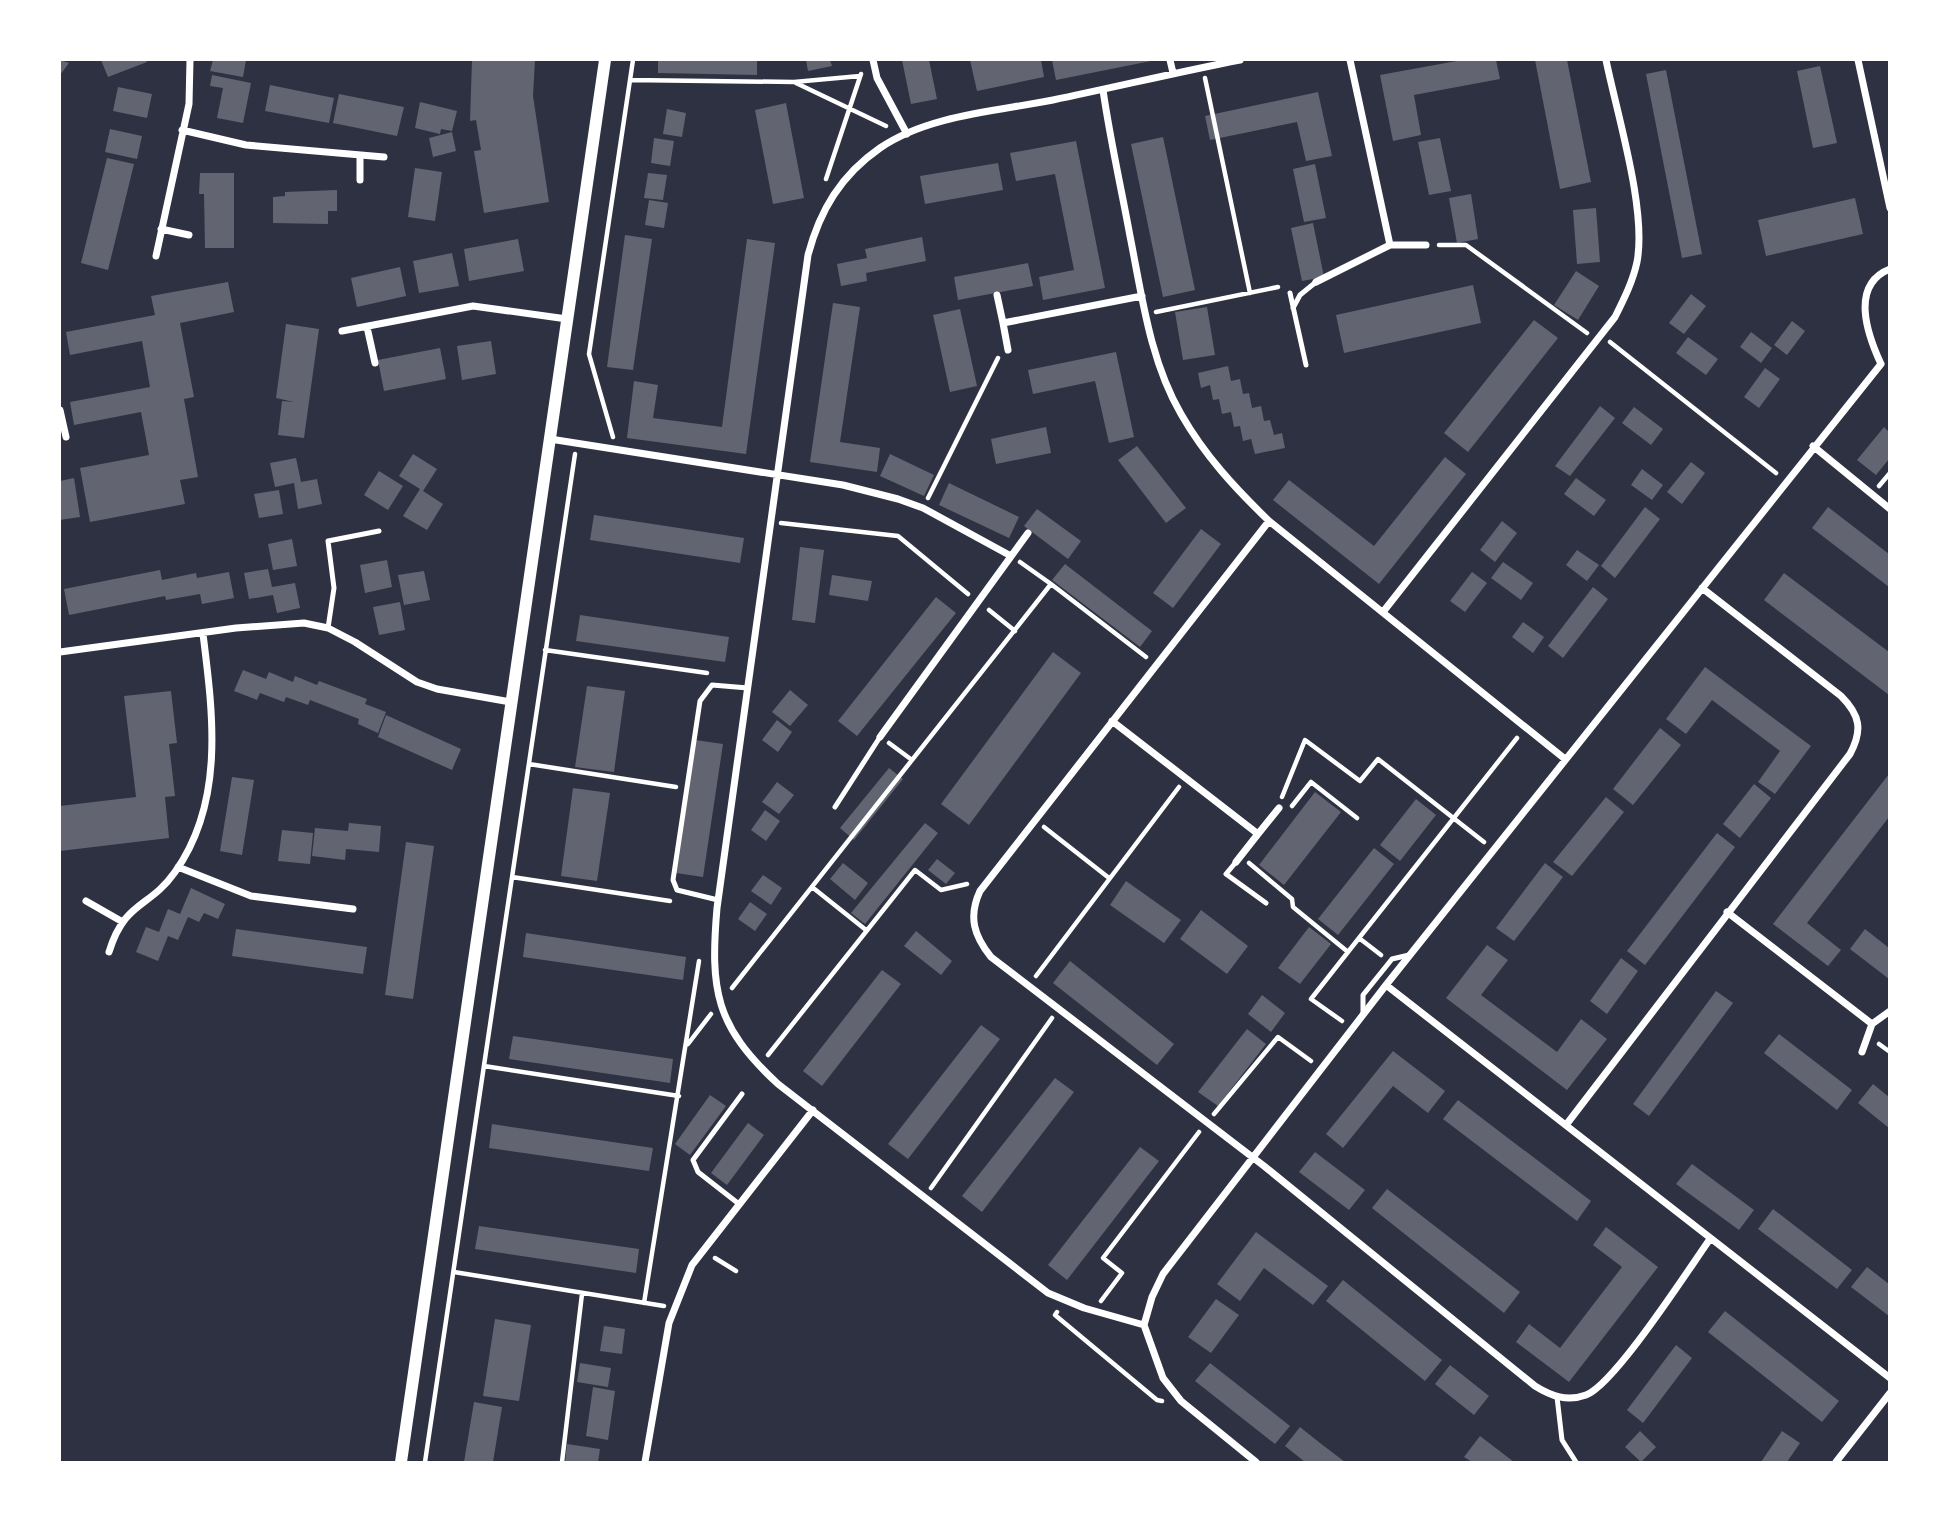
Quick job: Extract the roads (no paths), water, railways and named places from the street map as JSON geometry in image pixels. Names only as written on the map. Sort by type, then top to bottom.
[{"type":"street","points":[[156,256],[192,80],[190,60]]},
{"type":"street","points":[[401,1462],[605,60]]},
{"type":"street","points":[[1170,60],[1173,73]]},
{"type":"street","points":[[1144,1325],[1062,1300],[918,1193],[759,1066],[736,1036],[719,1004],[712,963],[718,900],[808,255],[824,208],[841,182],[861,163],[906,134],[959,119],[1240,60]]},
{"type":"street","points":[[1350,60],[1390,245]]},
{"type":"street","points":[[1383,612],[1599,337],[1629,289],[1637,262],[1637,209],[1606,60]]},
{"type":"street","points":[[1858,60],[1889,208]]},
{"type":"street","points":[[874,61],[877,78],[906,134]]},
{"type":"street","points":[[1102,90],[1145,314],[1161,369],[1180,412],[1205,453],[1229,483],[1269,521],[1565,759]]},
{"type":"street","points":[[182,130],[246,145],[384,156]]},
{"type":"street","points":[[360,155],[360,180]]},
{"type":"street","points":[[162,229],[189,235]]},
{"type":"street","points":[[1316,282],[1390,245],[1426,245]]},
{"type":"street","points":[[1881,364],[1870,338],[1864,311],[1870,287],[1889,269]]},
{"type":"street","points":[[997,295],[1008,350]]},
{"type":"street","points":[[1003,323],[1142,296]]},
{"type":"street","points":[[342,331],[473,306],[567,319]]},
{"type":"street","points":[[368,327],[375,363]]},
{"type":"street","points":[[1881,364],[1889,366]]},
{"type":"street","points":[[1256,1462],[1181,1401],[1163,1378],[1144,1325],[1163,1274],[1351,1028],[1881,364]]},
{"type":"street","points":[[60,409],[66,437]]},
{"type":"street","points":[[549,439],[843,485],[923,508],[1011,556]]},
{"type":"street","points":[[1813,446],[1889,509]]},
{"type":"street","points":[[1269,521],[980,891],[972,917],[980,943],[991,957],[1207,1122],[1535,1386],[1557,1397],[1587,1395],[1604,1383],[1654,1319],[1710,1239]]},
{"type":"street","points":[[880,737],[1028,533]]},
{"type":"street","points":[[1566,1125],[1850,754],[1858,739],[1859,724],[1855,709],[1841,695],[1702,588]]},
{"type":"street","points":[[60,652],[304,623],[328,628],[417,682],[437,689],[511,702]]},
{"type":"street","points":[[108,952],[121,921],[153,894],[178,867],[204,812],[212,778],[212,728],[203,634]]},
{"type":"street","points":[[1112,720],[1258,834]]},
{"type":"street","points":[[1236,862],[1279,808]]},
{"type":"street","points":[[178,867],[251,896],[353,909]]},
{"type":"street","points":[[86,901],[121,921]]},
{"type":"street","points":[[1727,912],[1872,1024]]},
{"type":"street","points":[[1386,985],[1889,1378]]},
{"type":"street","points":[[1862,1052],[1872,1024],[1889,1011]]},
{"type":"street","points":[[645,1462],[659,1367],[675,1307],[692,1265],[813,1110]]},
{"type":"street","points":[[1836,1462],[1889,1393]]},
{"type":"lane","points":[[1293,309],[1300,295],[1316,282]]},
{"type":"lane","points":[[1290,293],[1306,365]]},
{"type":"lane","points":[[328,628],[334,588],[328,541],[379,531]]},
{"type":"lane","points":[[718,900],[686,895],[677,890],[673,880],[700,701],[704,692],[712,685],[748,688]]},
{"type":"lane","points":[[835,807],[880,737]]},
{"type":"lane","points":[[1236,862],[1226,874],[1266,903]]},
{"type":"lane","points":[[1363,1013],[1363,995],[1390,962],[1409,955]]},
{"type":"lane","points":[[739,1204],[698,1172],[693,1160],[742,1094]]},
{"type":"lane","points":[[1557,1397],[1562,1440],[1576,1462]]}]
